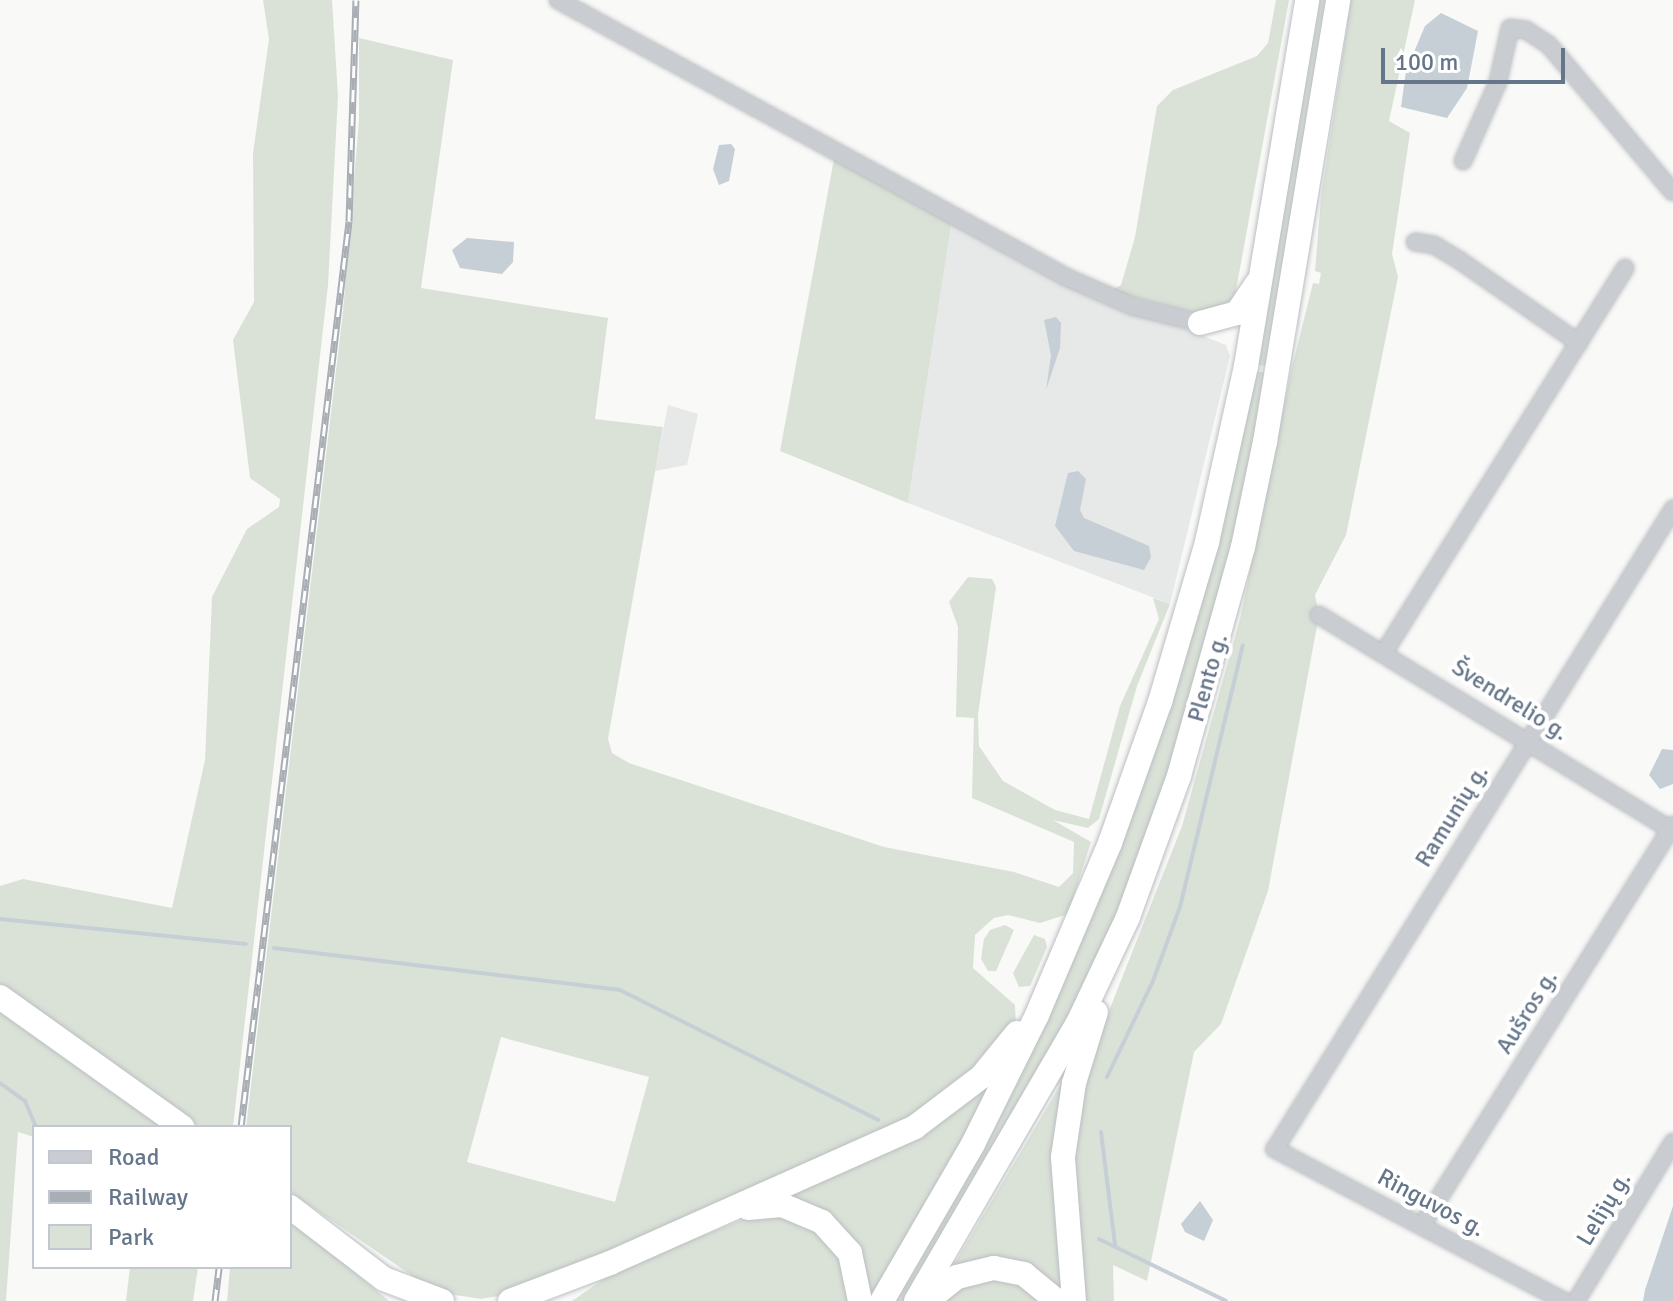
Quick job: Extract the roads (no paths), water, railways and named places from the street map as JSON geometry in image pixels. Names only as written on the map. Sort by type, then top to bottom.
[{"type":"highway","name":"Plento g.","points":[[882,1301],[973,1144],[1076,925],[1150,731],[1190,605],[1246,366],[1307,0]]},
{"type":"highway","name":"Plento g.","points":[[916,1301],[1021,1127],[1128,917],[1179,776],[1243,547],[1278,372],[1338,0]]},
{"type":"highway","points":[[1200,323],[1237,313],[1264,271]]},
{"type":"highway","points":[[1200,323],[1230,337],[1246,366]]},
{"type":"highway","points":[[1074,1301],[1063,1195],[1066,1120],[1128,917]]},
{"type":"highway","points":[[510,1301],[610,1263],[915,1127],[950,1106],[981,1077],[1021,1028],[1057,952],[1076,925]]},
{"type":"highway","points":[[0,997],[179,1125]]},
{"type":"highway","points":[[722,1213],[782,1205],[822,1222],[850,1253],[860,1301]]},
{"type":"highway","points":[[292,1209],[413,1301]]},
{"type":"highway","points":[[562,1301],[610,1263]]},
{"type":"highway","points":[[927,1301],[957,1277],[994,1268],[1024,1274],[1057,1301]]},
{"type":"highway","points":[[380,1276],[400,1301]]},
{"type":"highway","points":[[380,1276],[442,1301]]},
{"type":"street","points":[[558,0],[1066,277],[1132,306],[1200,323]]},
{"type":"street","points":[[1463,161],[1498,82],[1510,28],[1536,33],[1549,45],[1670,183]]},
{"type":"street","points":[[1415,242],[1434,245],[1459,260],[1579,343]]},
{"type":"street","points":[[1385,651],[1625,268]]},
{"type":"street","name":"Ramunių g.","points":[[1275,1149],[1673,509]]},
{"type":"street","name":"Švendrelio g.","points":[[1319,615],[1385,651],[1672,828]]},
{"type":"street","name":"Aušros g.","points":[[1422,1225],[1672,828]]},
{"type":"street","name":"Lelijų g.","points":[[1576,1301],[1673,1142]]},
{"type":"street","name":"Ringuvos g.","points":[[1275,1149],[1564,1301]]},
{"type":"waterway","points":[[1107,1077],[1153,981],[1180,907],[1243,645]]},
{"type":"waterway","points":[[0,919],[246,944]]},
{"type":"waterway","points":[[274,948],[620,990],[878,1120]]},
{"type":"waterway","points":[[0,1083],[25,1101],[35,1125]]},
{"type":"waterway","points":[[1101,1132],[1115,1245]]},
{"type":"waterway","points":[[1099,1239],[1226,1301]]},
{"type":"railway","points":[[241,1125],[349,221],[356,0]]},
{"type":"railway","points":[[215,1301],[219,1269]]}]
